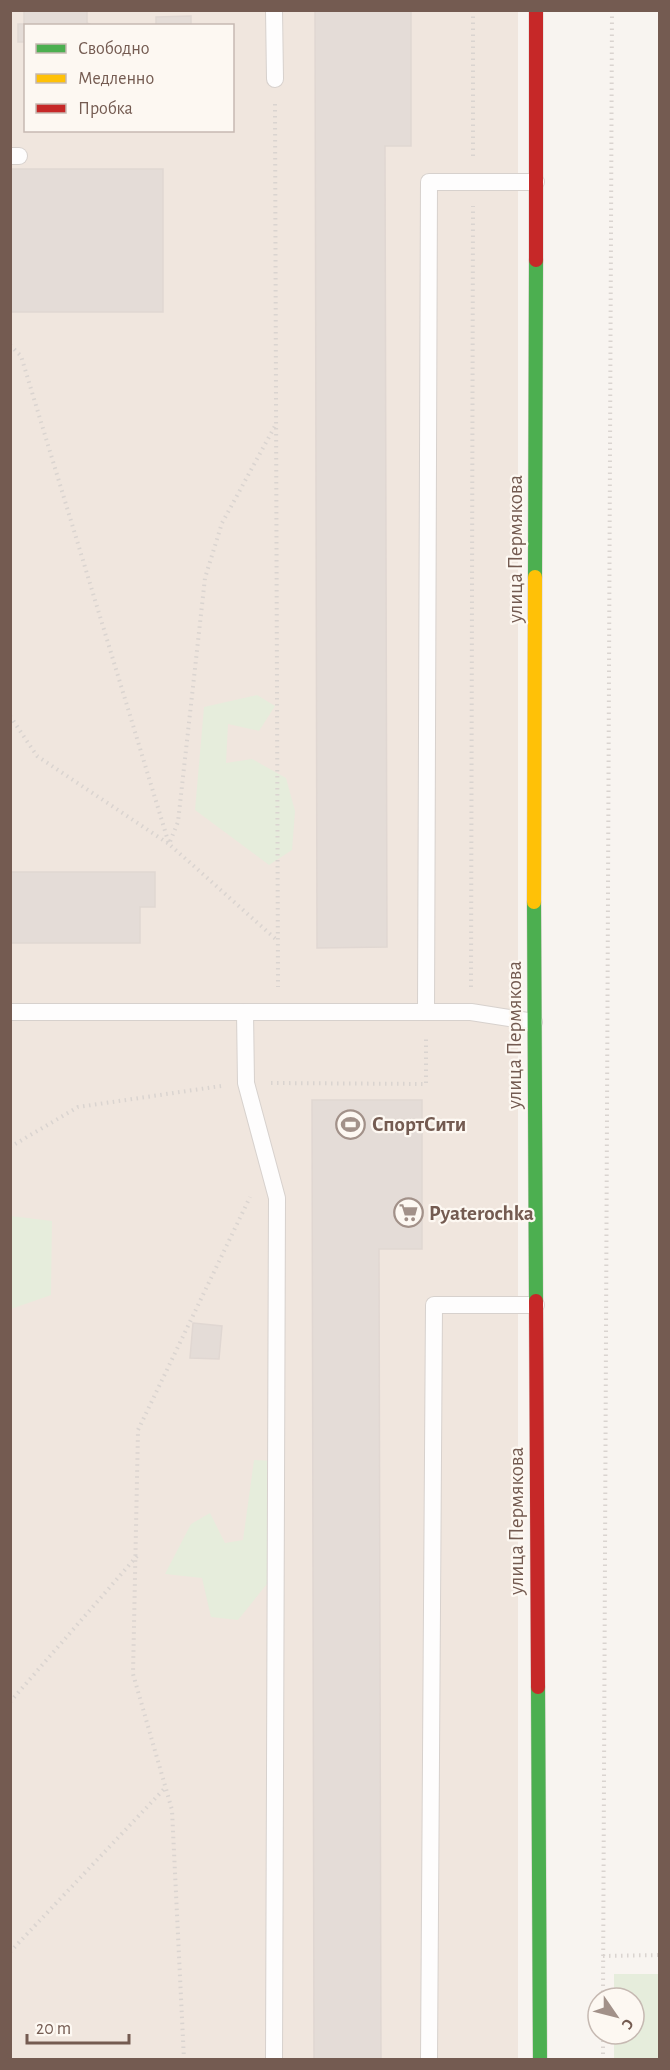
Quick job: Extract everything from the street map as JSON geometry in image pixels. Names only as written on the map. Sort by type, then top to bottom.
[{"type":"street","name":"улица Пермякова","points":[[536,10],[534,1023],[540,2060]]},
{"type":"lane","points":[[274,10],[275,79]]},
{"type":"lane","points":[[426,1012],[429,182],[536,182]]},
{"type":"lane","points":[[10,1012],[471,1012],[534,1023]]},
{"type":"lane","points":[[245,1012],[246,1083],[277,1198],[274,2060]]},
{"type":"lane","points":[[429,2060],[434,1305],[536,1305]]},
{"type":"path","points":[[471,1012],[473,10]]},
{"type":"path","points":[[603,1986],[612,10]]},
{"type":"path","points":[[275,79],[278,1012]]},
{"type":"path","points":[[10,345],[21,356],[170,844]]},
{"type":"path","points":[[170,844],[178,822],[205,578],[222,523],[276,424]]},
{"type":"path","points":[[10,716],[37,756],[170,844],[279,941]]},
{"type":"path","points":[[184,2060],[172,1810],[133,1674],[138,1555],[138,1430],[268,1159]]},
{"type":"path","points":[[10,1702],[138,1555]]},
{"type":"path","points":[[10,1952],[165,1787]]},
{"type":"path","points":[[603,1956],[660,1955]]},
{"type":"shaded area","points":[[11,11],[518,11],[518,2059],[11,2060]]},
{"type":"green space","points":[[257,695],[275,706],[259,731],[228,724],[226,763],[252,759],[286,778],[295,811],[292,850],[269,865],[195,810],[204,707]]},
{"type":"green space","points":[[11,1216],[52,1221],[51,1295],[11,1309]]},
{"type":"green space","points":[[254,1460],[276,1461],[271,1579],[238,1620],[211,1617],[202,1578],[165,1574],[191,1524],[210,1513],[225,1543],[243,1540]]},
{"type":"green space","points":[[614,1974],[659,1974],[659,2059],[614,2059],[614,2046],[646,2046],[646,1986],[614,1986]]},
{"type":"building","points":[[24,10],[87,10],[87,23],[89,24],[24,24]]},
{"type":"building","points":[[315,10],[411,10],[411,146],[385,146],[387,947],[317,948]]},
{"type":"building","points":[[191,16],[191,24],[156,24],[156,17]]},
{"type":"building","points":[[18,24],[24,24],[24,42],[18,42]]},
{"type":"building","points":[[10,169],[163,169],[163,312],[10,312]]},
{"type":"building","points":[[10,872],[155,872],[155,907],[140,907],[140,943],[10,943]]},
{"type":"building","points":[[312,1100],[422,1100],[422,1249],[379,1249],[381,2060],[314,2060]]},
{"type":"building","points":[[193,1323],[222,1326],[219,1359],[190,1358]]},
{"type":"traffic: fast","points":[[535,577],[536,260]]},
{"type":"traffic: fast","points":[[534,902],[536,1301]]},
{"type":"traffic: fast","points":[[538,1687],[540,2060]]},
{"type":"traffic: slow","points":[[534,902],[535,577]]},
{"type":"traffic: jam","points":[[536,10],[536,260]]},
{"type":"traffic: jam","points":[[536,1301],[538,1687]]},
{"type":"place","name":"СпортСити","points":[[351,1124]]},
{"type":"place","name":"Pyaterochka","points":[[408,1213]]}]
